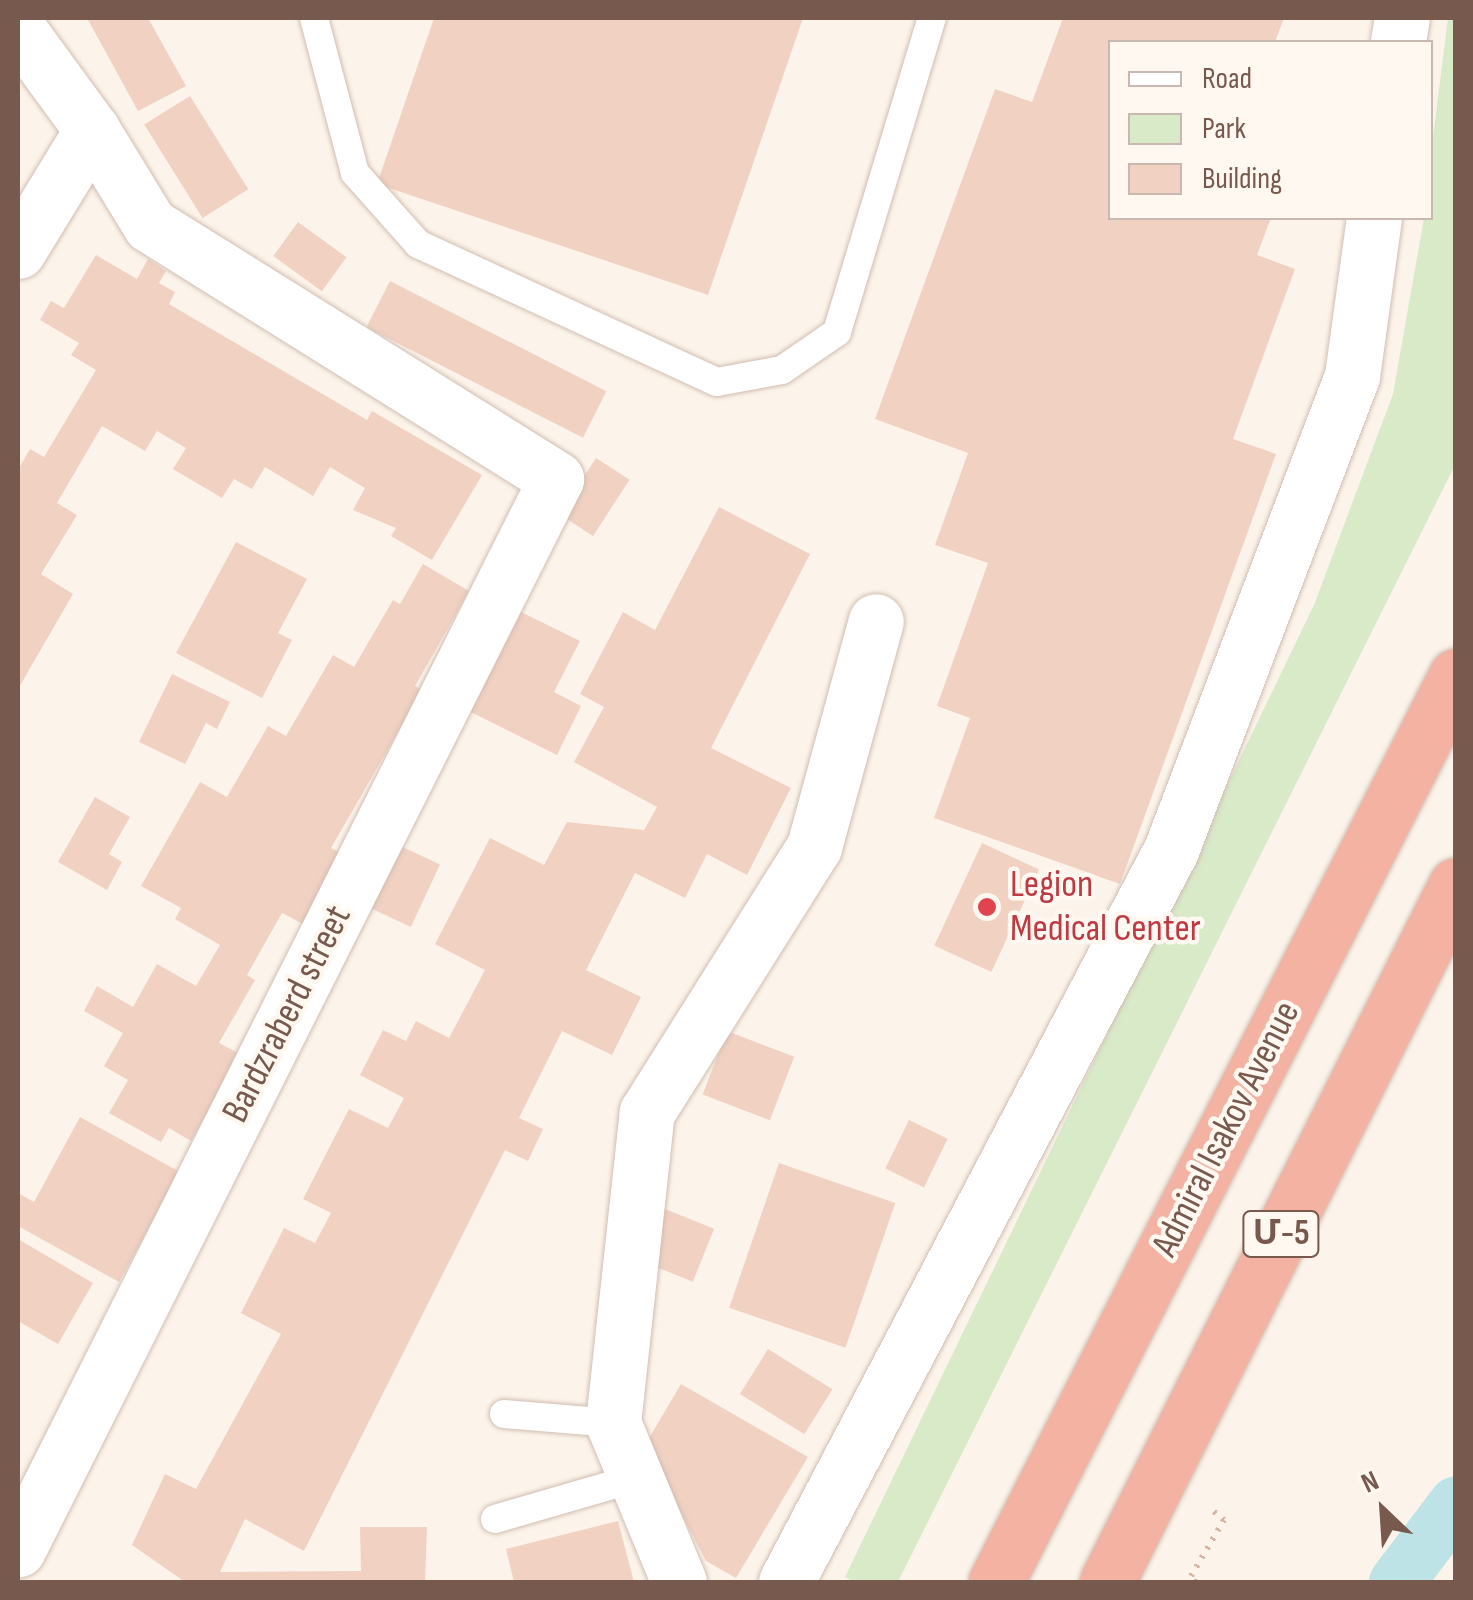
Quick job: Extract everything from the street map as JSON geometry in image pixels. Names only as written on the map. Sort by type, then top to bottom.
[{"type":"highway","name":"Admiral Isakov Avenue","points":[[1007,1579],[1456,676]]},
{"type":"highway","name":"Մ-5","points":[[1106,1582],[1456,885]]},
{"type":"street","points":[[18,29],[92,130],[18,251]]},
{"type":"street","name":"Bardzraberd street","points":[[18,1550],[556,479],[150,225],[92,130]]},
{"type":"street","points":[[786,1582],[1172,850],[1352,376],[1374,220]]},
{"type":"street","points":[[679,1582],[613,1423],[647,1112],[814,847],[876,621]]},
{"type":"lane","points":[[314,18],[355,173],[418,244],[717,382],[782,370],[837,332],[932,18]]},
{"type":"lane","points":[[504,1414],[613,1423]]},
{"type":"lane","points":[[495,1519],[636,1478]]},
{"type":"path","points":[[1196,1582],[1191,1576],[1224,1520],[1211,1509]]},
{"type":"green space","points":[[1448,18],[1455,18],[1455,465],[898,1582],[855,1582],[845,1577],[1314,605],[1393,394],[1424,220],[1433,220],[1433,136]]},
{"type":"building","points":[[87,18],[148,18],[186,86],[138,111]]},
{"type":"building","points":[[434,18],[803,18],[708,295],[377,184]]},
{"type":"building","points":[[1063,18],[1284,18],[1276,40],[1108,40],[1108,220],[1270,220],[1257,255],[1295,269],[1233,439],[1276,454],[1120,884],[934,818],[970,718],[937,706],[988,563],[935,545],[968,453],[875,419],[995,89],[1032,102]]},
{"type":"building","points":[[190,96],[248,189],[202,218],[144,125]]},
{"type":"building","points":[[298,222],[347,257],[322,291],[273,256]]},
{"type":"building","points":[[96,255],[137,279],[148,259],[166,271],[159,283],[175,292],[169,304],[367,420],[372,411],[482,475],[432,560],[391,536],[396,528],[353,510],[365,488],[330,467],[313,496],[265,467],[252,489],[234,479],[222,498],[173,469],[186,448],[157,431],[145,451],[102,426],[57,503],[77,515],[41,574],[73,594],[18,689],[18,470],[30,449],[44,457],[96,370],[71,355],[79,343],[40,320],[51,301],[64,308]]},
{"type":"building","points":[[390,281],[607,391],[583,438],[366,327]]},
{"type":"building","points":[[596,458],[630,480],[593,536],[560,514]]},
{"type":"building","points":[[719,507],[810,554],[711,748],[791,788],[747,875],[707,854],[685,898],[635,873],[586,970],[641,997],[612,1055],[562,1031],[519,1118],[543,1129],[528,1161],[505,1150],[304,1551],[245,1519],[220,1572],[361,1571],[360,1527],[427,1527],[425,1582],[185,1582],[132,1545],[165,1474],[196,1489],[281,1334],[241,1313],[284,1228],[315,1243],[331,1213],[303,1199],[349,1109],[388,1128],[404,1098],[360,1075],[383,1030],[406,1041],[416,1021],[449,1038],[485,970],[435,944],[490,838],[544,865],[567,822],[644,830],[657,807],[574,762],[604,707],[580,694],[623,612],[655,630]]},
{"type":"building","points":[[236,542],[307,579],[278,633],[292,640],[262,698],[176,653]]},
{"type":"building","points":[[423,564],[469,591],[415,686],[422,690],[331,848],[343,854],[303,924],[282,913],[247,975],[255,980],[219,1043],[240,1054],[191,1141],[169,1128],[161,1142],[109,1113],[128,1080],[104,1066],[123,1033],[84,1011],[97,986],[133,1007],[157,964],[196,986],[220,945],[175,919],[181,908],[141,886],[200,782],[227,797],[268,726],[286,736],[333,655],[354,667],[393,600],[400,604]]},
{"type":"building","points":[[521,612],[580,641],[554,692],[581,706],[557,755],[471,712]]},
{"type":"building","points":[[172,674],[230,702],[217,729],[206,723],[185,764],[139,742]]},
{"type":"building","points":[[95,797],[130,817],[109,854],[122,862],[107,890],[58,862]]},
{"type":"building","points":[[392,842],[440,864],[411,927],[363,905]]},
{"type":"building","name":"Legion Medical Center","points":[[982,843],[1039,870],[991,972],[934,945]]},
{"type":"building","points":[[727,1031],[794,1057],[770,1120],[703,1094]]},
{"type":"building","points":[[80,1117],[180,1172],[119,1282],[18,1226],[18,1193],[34,1202]]},
{"type":"building","points":[[909,1120],[948,1139],[924,1187],[885,1169]]},
{"type":"building","points":[[779,1163],[895,1203],[845,1348],[729,1308]]},
{"type":"building","points":[[665,1209],[714,1229],[693,1282],[644,1262]]},
{"type":"building","points":[[18,1239],[93,1283],[58,1344],[18,1321]]},
{"type":"building","points":[[768,1349],[832,1389],[804,1434],[740,1394]]},
{"type":"building","points":[[681,1384],[808,1457],[736,1578],[706,1561],[645,1445]]},
{"type":"building","points":[[618,1521],[634,1582],[514,1582],[506,1549]]},
{"type":"waterway","points":[[1396,1582],[1456,1503]]},
{"type":"place","name":"Legion Medical Center","points":[[987,907]]}]
